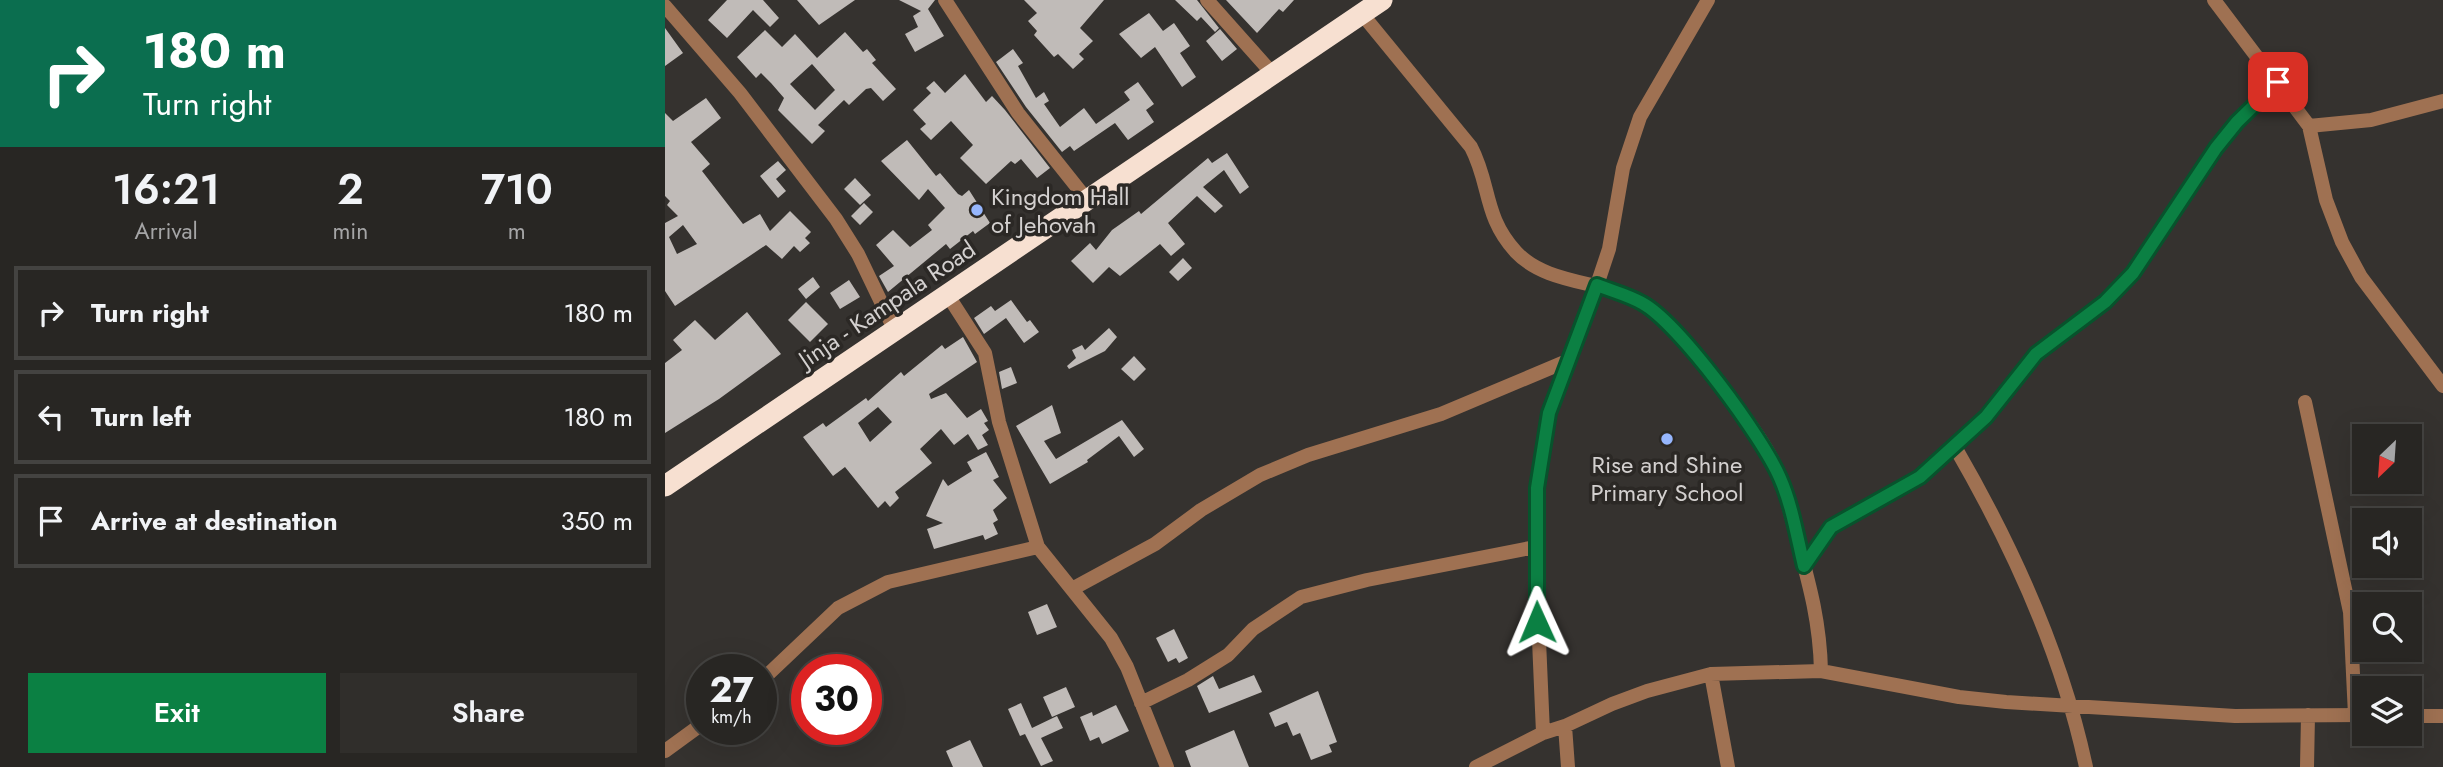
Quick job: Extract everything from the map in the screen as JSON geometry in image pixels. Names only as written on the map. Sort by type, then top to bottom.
[{"type":"highway","name":"Jinja - Kampala Road","points":[[665,486],[1382,0]]},
{"type":"street","points":[[945,0],[1018,113],[1088,201]]},
{"type":"street","points":[[1207,0],[1272,73]]},
{"type":"street","points":[[1543,733],[1535,547],[1537,488],[1549,413],[1609,249],[1620,180],[1640,117],[1708,0]]},
{"type":"street","points":[[2214,0],[2309,126],[2326,200],[2342,242],[2361,277],[2443,386]]},
{"type":"street","points":[[665,6],[740,93],[817,192],[858,254],[895,331]]},
{"type":"street","points":[[1362,14],[1471,146],[1479,161],[1487,205],[1517,253],[1537,269],[1597,285],[1643,303],[1672,329],[1710,372],[1770,457],[1782,482],[1820,626],[1821,670]]},
{"type":"street","points":[[1804,566],[1831,527],[1920,477],[1986,417],[2036,354],[2105,302],[2133,273],[2216,148],[2237,122],[2278,82]]},
{"type":"street","points":[[2309,126],[2371,120],[2443,101]]},
{"type":"street","points":[[947,295],[985,353],[999,422],[1038,547],[1111,638],[1127,667],[1167,767]]},
{"type":"street","points":[[1072,589],[1155,544],[1201,510],[1260,475],[1308,455],[1441,414],[1567,361]]},
{"type":"street","points":[[2305,402],[2350,611],[2356,676]]},
{"type":"street","points":[[1955,447],[2016,561],[2073,706],[2086,767]]},
{"type":"street","points":[[777,666],[838,608],[888,582],[1038,547]]},
{"type":"street","points":[[1141,703],[1188,680],[1228,655],[1253,629],[1301,597],[1367,580],[1535,547]]},
{"type":"street","points":[[1476,767],[1543,733],[1647,691],[1711,674],[1821,670],[1959,697],[2235,716],[2352,715]]},
{"type":"street","points":[[1711,674],[1728,767]]},
{"type":"street","points":[[2307,767],[2308,715]]},
{"type":"street","points":[[2422,716],[2443,716]]},
{"type":"street","points":[[1565,726],[1568,767]]},
{"type":"street","points":[[665,751],[686,736]]},
{"type":"building","points":[[727,0],[763,0],[779,18],[770,27],[753,10],[727,38],[708,20]]},
{"type":"building","points":[[797,0],[855,0],[819,25]]},
{"type":"building","points":[[899,0],[935,0],[928,9],[944,36],[915,52],[905,34],[918,27],[913,16],[921,11]]},
{"type":"building","points":[[1024,0],[1104,0],[1080,28],[1093,41],[1079,54],[1084,59],[1073,69],[1058,54],[1054,57],[1034,35],[1037,31],[1028,21],[1037,13]]},
{"type":"building","points":[[1175,0],[1197,0],[1219,28],[1215,32],[1201,17],[1197,21]]},
{"type":"building","points":[[1226,0],[1294,0],[1283,12],[1279,9],[1257,33]]},
{"type":"building","points":[[1149,13],[1163,31],[1174,23],[1190,46],[1180,53],[1196,77],[1182,87],[1155,47],[1141,58],[1119,34]]},
{"type":"building","points":[[665,28],[683,53],[665,66]]},
{"type":"building","points":[[1220,29],[1237,49],[1222,61],[1206,41]]},
{"type":"building","points":[[765,30],[782,47],[795,34],[817,58],[845,32],[863,52],[867,49],[876,60],[872,63],[896,89],[883,101],[871,88],[866,89],[849,105],[844,100],[818,125],[825,131],[812,144],[778,110],[784,98],[761,73],[756,78],[737,57]],"holes":[[[812,64],[835,90],[815,110],[790,84]]]},
{"type":"building","points":[[1013,49],[1023,63],[1018,66],[1036,98],[1044,92],[1049,101],[1044,104],[1060,127],[1084,108],[1096,124],[1130,100],[1124,92],[1138,82],[1154,104],[1146,110],[1154,122],[1128,140],[1115,123],[1074,151],[1070,146],[1062,152],[1026,107],[996,62]]},
{"type":"building","points":[[965,74],[986,102],[992,96],[1005,110],[1050,168],[1037,178],[1021,159],[1015,164],[1011,161],[986,184],[960,158],[973,145],[951,121],[931,140],[920,129],[926,124],[913,110],[931,93],[926,88],[934,81],[945,93]]},
{"type":"building","points":[[706,98],[721,118],[691,142],[710,164],[702,171],[743,224],[760,214],[770,231],[790,211],[811,232],[805,238],[810,243],[800,252],[794,246],[782,259],[766,245],[675,306],[665,291],[665,223],[678,216],[667,205],[670,201],[665,196],[665,113],[673,121]],"holes":[[[683,225],[697,244],[677,254],[669,237]]]},
{"type":"building","points":[[907,140],[936,176],[940,173],[958,194],[962,196],[969,190],[990,223],[975,234],[973,231],[950,249],[946,244],[888,292],[879,276],[894,266],[876,245],[893,230],[910,247],[932,230],[928,225],[945,208],[928,189],[919,200],[881,161]]},
{"type":"building","points":[[1227,153],[1249,187],[1240,194],[1224,170],[1203,187],[1223,206],[1215,213],[1197,196],[1168,223],[1185,244],[1171,256],[1160,244],[1120,276],[1109,267],[1093,283],[1071,261],[1090,243],[1096,250],[1112,230],[1139,211],[1141,214],[1208,158],[1212,163]]},
{"type":"building","points":[[778,161],[786,170],[776,179],[786,191],[778,198],[760,176]]},
{"type":"building","points":[[855,178],[871,195],[860,205],[844,189]]},
{"type":"building","points":[[864,203],[873,212],[860,225],[851,216]]},
{"type":"building","points":[[1183,258],[1192,268],[1178,281],[1169,272]]},
{"type":"building","points":[[813,277],[820,287],[806,299],[798,289]]},
{"type":"building","points":[[849,280],[860,297],[840,309],[830,293]]},
{"type":"building","points":[[1011,300],[1027,322],[1030,320],[1039,332],[1024,343],[1006,318],[984,334],[974,318],[991,306],[995,311]]},
{"type":"building","points":[[806,302],[828,324],[810,342],[788,320]]},
{"type":"building","points":[[747,312],[781,354],[719,399],[665,433],[665,363],[682,350],[673,340],[695,320],[715,340]]},
{"type":"building","points":[[1109,328],[1117,337],[1105,351],[1069,369],[1067,366],[1076,358],[1072,350],[1082,345],[1085,350]]},
{"type":"building","points":[[963,337],[977,362],[929,394],[931,399],[946,393],[967,418],[981,409],[988,421],[984,423],[989,430],[982,435],[988,445],[978,450],[968,434],[954,445],[941,429],[920,449],[932,463],[895,492],[899,498],[890,507],[885,501],[878,508],[845,467],[833,476],[803,437],[823,423],[826,427],[866,398],[868,401],[901,372],[904,376],[942,345],[945,349]],"holes":[[[878,407],[892,422],[870,442],[858,423]]]},
{"type":"building","points":[[1134,356],[1146,369],[1134,381],[1121,369]]},
{"type":"building","points":[[1011,367],[1017,383],[1002,389],[999,372]]},
{"type":"building","points":[[1052,405],[1061,433],[1044,441],[1056,459],[1122,420],[1144,449],[1134,457],[1119,436],[1087,460],[1088,462],[1050,484],[1016,426]]},
{"type":"building","points":[[986,452],[999,477],[993,480],[1007,498],[993,510],[998,520],[993,523],[998,534],[985,540],[983,535],[934,549],[927,529],[943,523],[926,516],[943,479],[948,486],[972,471],[967,462]]},
{"type":"building","points":[[1047,604],[1057,627],[1037,635],[1028,612]]},
{"type":"building","points":[[1174,629],[1188,658],[1179,663],[1176,658],[1168,662],[1156,638]]},
{"type":"building","points":[[1254,675],[1262,692],[1209,713],[1197,686],[1213,676],[1219,689]]},
{"type":"building","points":[[1066,687],[1075,707],[1052,717],[1043,697]]},
{"type":"building","points":[[1318,691],[1337,742],[1329,745],[1332,752],[1311,760],[1300,733],[1293,736],[1287,722],[1275,727],[1269,713]]},
{"type":"building","points":[[1021,703],[1032,728],[1057,716],[1063,728],[1041,738],[1053,761],[1041,766],[1025,734],[1020,736],[1008,709]]},
{"type":"building","points":[[1116,705],[1129,731],[1102,744],[1099,737],[1090,741],[1080,717],[1092,712],[1093,716]]},
{"type":"building","points":[[1234,730],[1249,767],[1191,767],[1185,751]]},
{"type":"building","points":[[970,740],[983,767],[953,767],[946,751]]},
{"type":"place","name":"Kingdom Hall of Jehovah","points":[[977,210]]},
{"type":"place","name":"Rise and Shine Primary School","points":[[1667,439]]},
{"type":"route","points":[[1537,622],[1537,488],[1549,413],[1597,285],[1643,303],[1672,329],[1710,372],[1770,457],[1782,482],[1804,566],[1831,527],[1920,477],[1986,417],[2036,354],[2105,302],[2133,273],[2216,148],[2237,122],[2278,82]]}]
